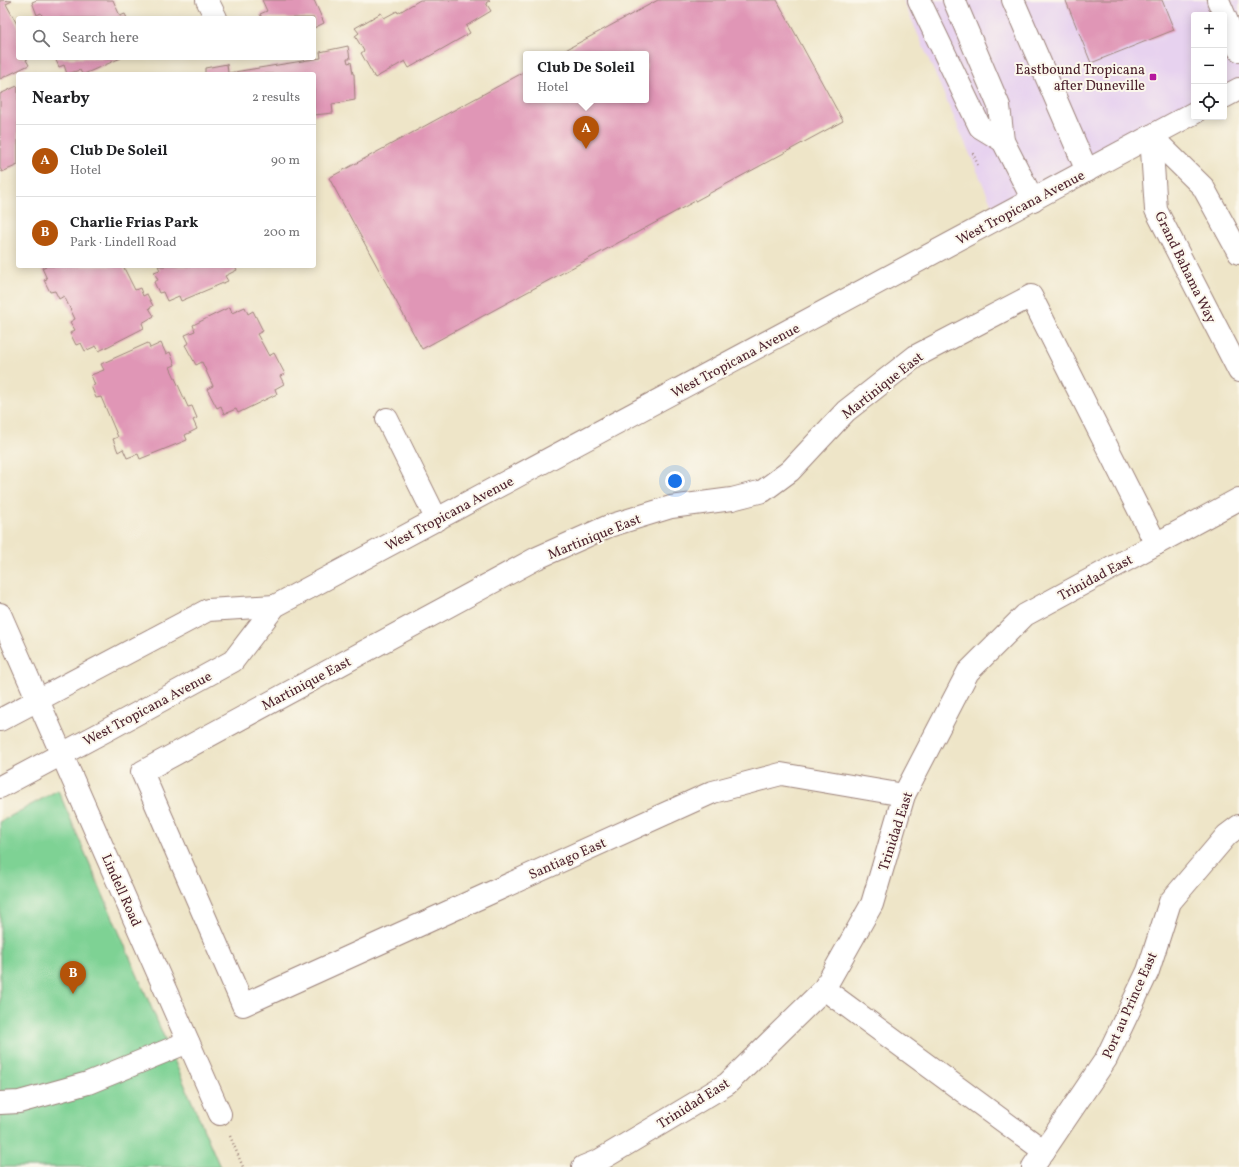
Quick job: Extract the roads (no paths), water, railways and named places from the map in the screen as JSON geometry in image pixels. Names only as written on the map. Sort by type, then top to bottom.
[{"type":"street","points":[[207,0],[215,16]]},
{"type":"street","points":[[919,0],[980,126],[1003,141]]},
{"type":"street","points":[[954,0],[999,106],[1003,141],[1032,200]]},
{"type":"street","points":[[1013,0],[1087,171]]},
{"type":"street","points":[[1218,0],[1239,50]]},
{"type":"street","points":[[1227,95],[1239,89]]},
{"type":"street","name":"West Tropicana Avenue","points":[[0,720],[208,610],[275,606],[1191,115]]},
{"type":"street","points":[[1151,136],[1203,188],[1239,253]]},
{"type":"street","name":"Grand Bahama Way","points":[[1151,136],[1156,210],[1239,371]]},
{"type":"street","name":"Martinique East","points":[[243,1005],[142,772],[544,555],[609,526],[671,507],[732,499],[763,491],[790,471],[846,411],[916,356],[1031,296],[1156,544]]},
{"type":"street","points":[[387,419],[437,520]]},
{"type":"street","name":"Trinidad East","points":[[583,1167],[600,1160],[727,1084],[824,989],[872,904],[904,795],[968,672],[1025,615],[1239,499]]},
{"type":"street","name":"West Tropicana Avenue","points":[[0,786],[107,730],[233,661],[275,606]]},
{"type":"street","name":"Lindell Road","points":[[0,614],[220,1114]]},
{"type":"street","name":"Santiago East","points":[[243,1005],[713,792],[781,774],[904,795]]},
{"type":"street","name":"Port au Prince East","points":[[1038,1159],[1106,1059],[1148,971],[1170,902],[1227,835],[1239,826]]},
{"type":"street","points":[[824,989],[1038,1159]]},
{"type":"street","points":[[0,1103],[19,1102],[88,1083],[188,1042]]},
{"type":"place","name":"Eastbound Tropicana after Duneville","points":[[1153,77]]},
{"type":"place","name":"Club De Soleil","points":[[586,149]]},
{"type":"place","name":"Charlie Frias Park","points":[[73,994]]}]
